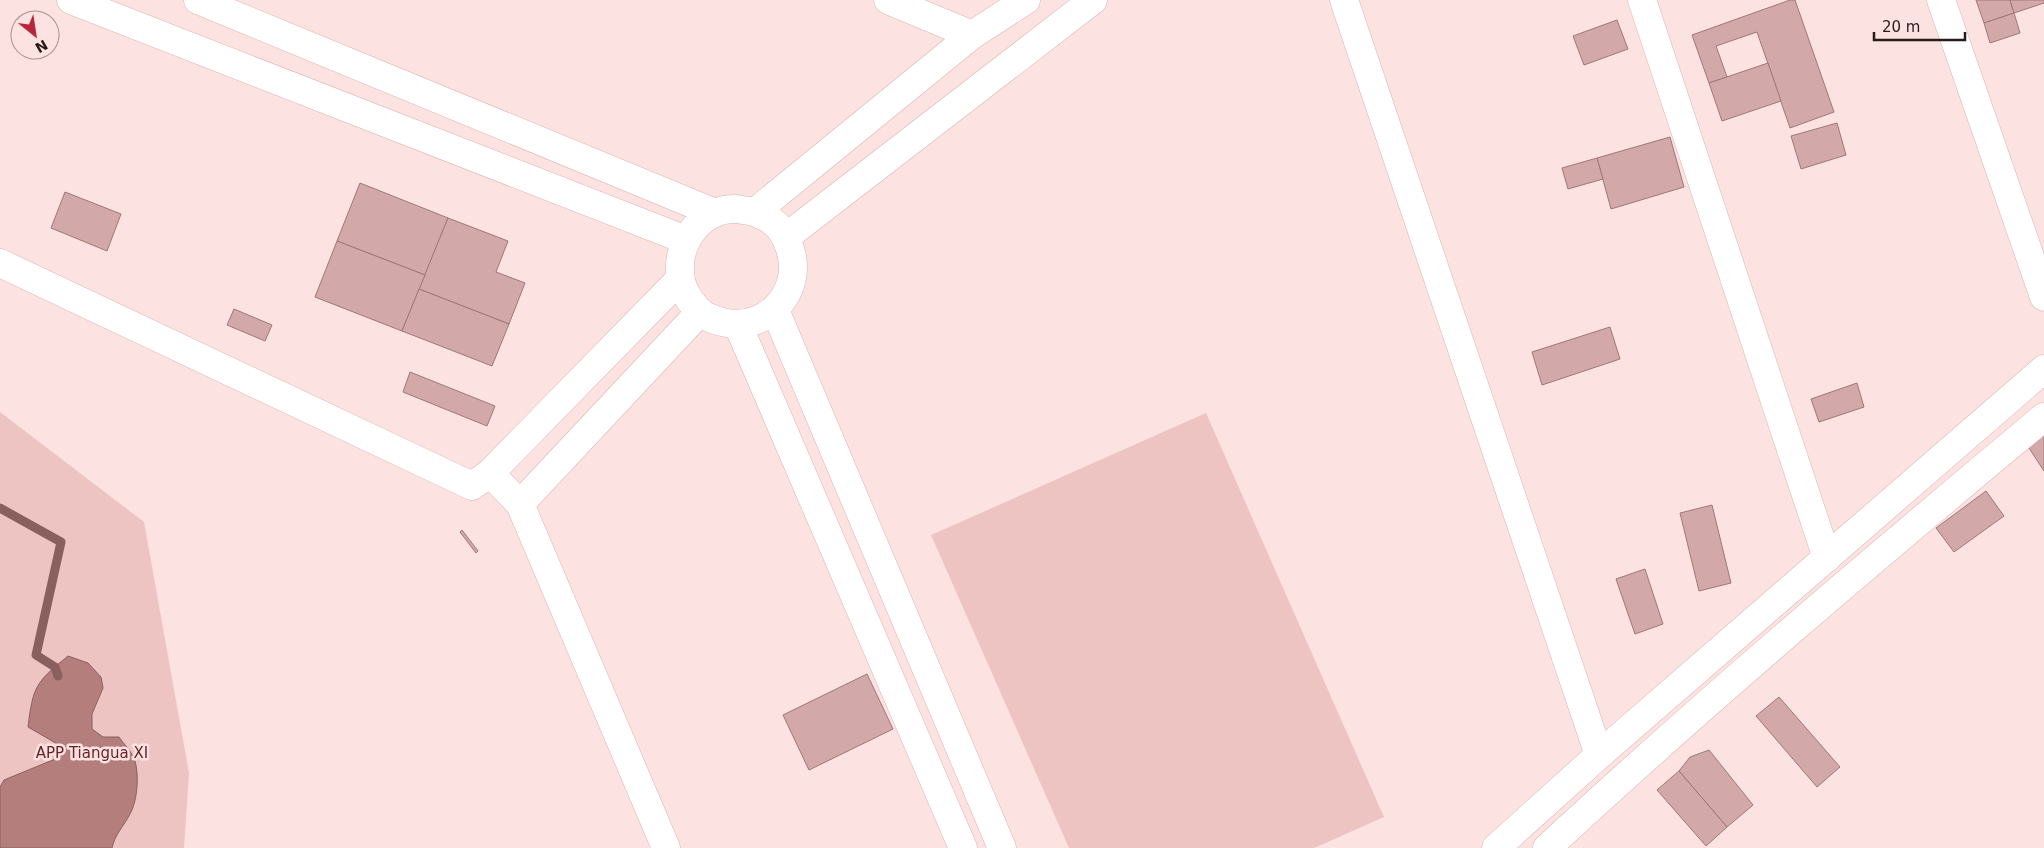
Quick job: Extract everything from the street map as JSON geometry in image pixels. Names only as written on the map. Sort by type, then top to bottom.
[{"type":"street","points":[[71,0],[686,240]]},
{"type":"street","points":[[198,0],[715,213]]},
{"type":"street","points":[[888,0],[972,35]]},
{"type":"street","points":[[755,212],[972,35],[1026,0]]},
{"type":"street","points":[[786,237],[1093,0]]},
{"type":"street","points":[[1344,0],[1599,755]]},
{"type":"street","points":[[1642,0],[1827,558]]},
{"type":"street","points":[[1941,0],[2044,297]]},
{"type":"street","points":[[735,209],[755,212],[773,222],[786,237],[793,256],[794,276],[787,294],[775,310],[758,321],[738,325],[718,322],[700,312],[687,297],[680,279],[679,258],[686,240],[698,224],[715,213],[735,209]]},
{"type":"street","points":[[0,263],[472,486],[490,472],[680,279]]},
{"type":"street","points":[[775,310],[1002,848]]},
{"type":"street","points":[[520,504],[700,312]]},
{"type":"street","points":[[738,325],[963,848]]},
{"type":"street","points":[[1496,848],[1599,755],[2044,369]]},
{"type":"street","points":[[1546,848],[1688,720],[1872,561],[2044,417]]},
{"type":"street","points":[[490,472],[520,504],[666,848]]},
{"type":"green space","name":"APP Tiangua XI","points":[[0,412],[144,522],[189,773],[184,848],[0,848]]},
{"type":"green space","points":[[1206,413],[1384,817],[1314,848],[1069,848],[931,535]]},
{"type":"shaded area","points":[[68,656],[88,663],[101,677],[103,688],[92,714],[92,729],[103,737],[119,737],[133,756],[137,777],[133,808],[115,838],[112,848],[0,848],[0,787],[4,780],[60,757],[59,745],[28,727],[34,693],[49,672]]},
{"type":"building","points":[[1790,0],[1795,0],[1834,112],[1790,128],[1757,32],[1716,46],[1727,77],[1709,83],[1692,35]]},
{"type":"building","points":[[1976,0],[2010,0],[2014,13],[1984,23]]},
{"type":"building","points":[[2010,0],[2044,0],[2044,3],[2014,13]]},
{"type":"building","points":[[2014,13],[2020,33],[1990,43],[1984,23]]},
{"type":"building","points":[[1617,20],[1628,49],[1584,65],[1573,36]]},
{"type":"building","points":[[1768,63],[1781,101],[1722,121],[1709,83]]},
{"type":"building","points":[[1837,123],[1846,155],[1801,169],[1791,136]]},
{"type":"building","points":[[1670,137],[1684,187],[1611,209],[1597,158]]},
{"type":"building","points":[[1597,158],[1603,179],[1568,189],[1562,168]]},
{"type":"building","points":[[360,183],[448,218],[425,275],[337,241]]},
{"type":"building","points":[[65,192],[121,214],[107,251],[51,228]]},
{"type":"building","points":[[448,218],[508,241],[496,272],[525,283],[509,324],[419,289]]},
{"type":"building","points":[[337,241],[425,275],[402,331],[315,297]]},
{"type":"building","points":[[419,289],[509,324],[492,366],[402,331]]},
{"type":"building","points":[[234,309],[272,325],[265,341],[227,325]]},
{"type":"building","points":[[1610,327],[1620,359],[1542,385],[1532,352]]},
{"type":"building","points":[[410,372],[495,406],[487,426],[403,392]]},
{"type":"building","points":[[1857,383],[1864,407],[1819,422],[1811,399]]},
{"type":"building","points":[[2044,434],[2044,471],[2027,445]]},
{"type":"building","points":[[1986,491],[2004,516],[1954,552],[1936,528]]},
{"type":"building","points":[[1712,505],[1731,583],[1699,591],[1680,513]]},
{"type":"building","points":[[462,530],[478,551],[476,553],[460,532]]},
{"type":"building","points":[[1645,569],[1663,624],[1635,634],[1616,579]]},
{"type":"building","points":[[867,674],[893,729],[809,770],[783,715]]},
{"type":"building","points":[[1779,697],[1840,767],[1817,787],[1756,716]]},
{"type":"building","points":[[1709,750],[1753,805],[1727,827],[1679,771],[1690,757]]},
{"type":"building","points":[[1679,771],[1727,827],[1706,846],[1657,790]]},
{"type":"waterway","points":[[0,508],[61,542],[36,655],[55,667],[58,676]]}]
